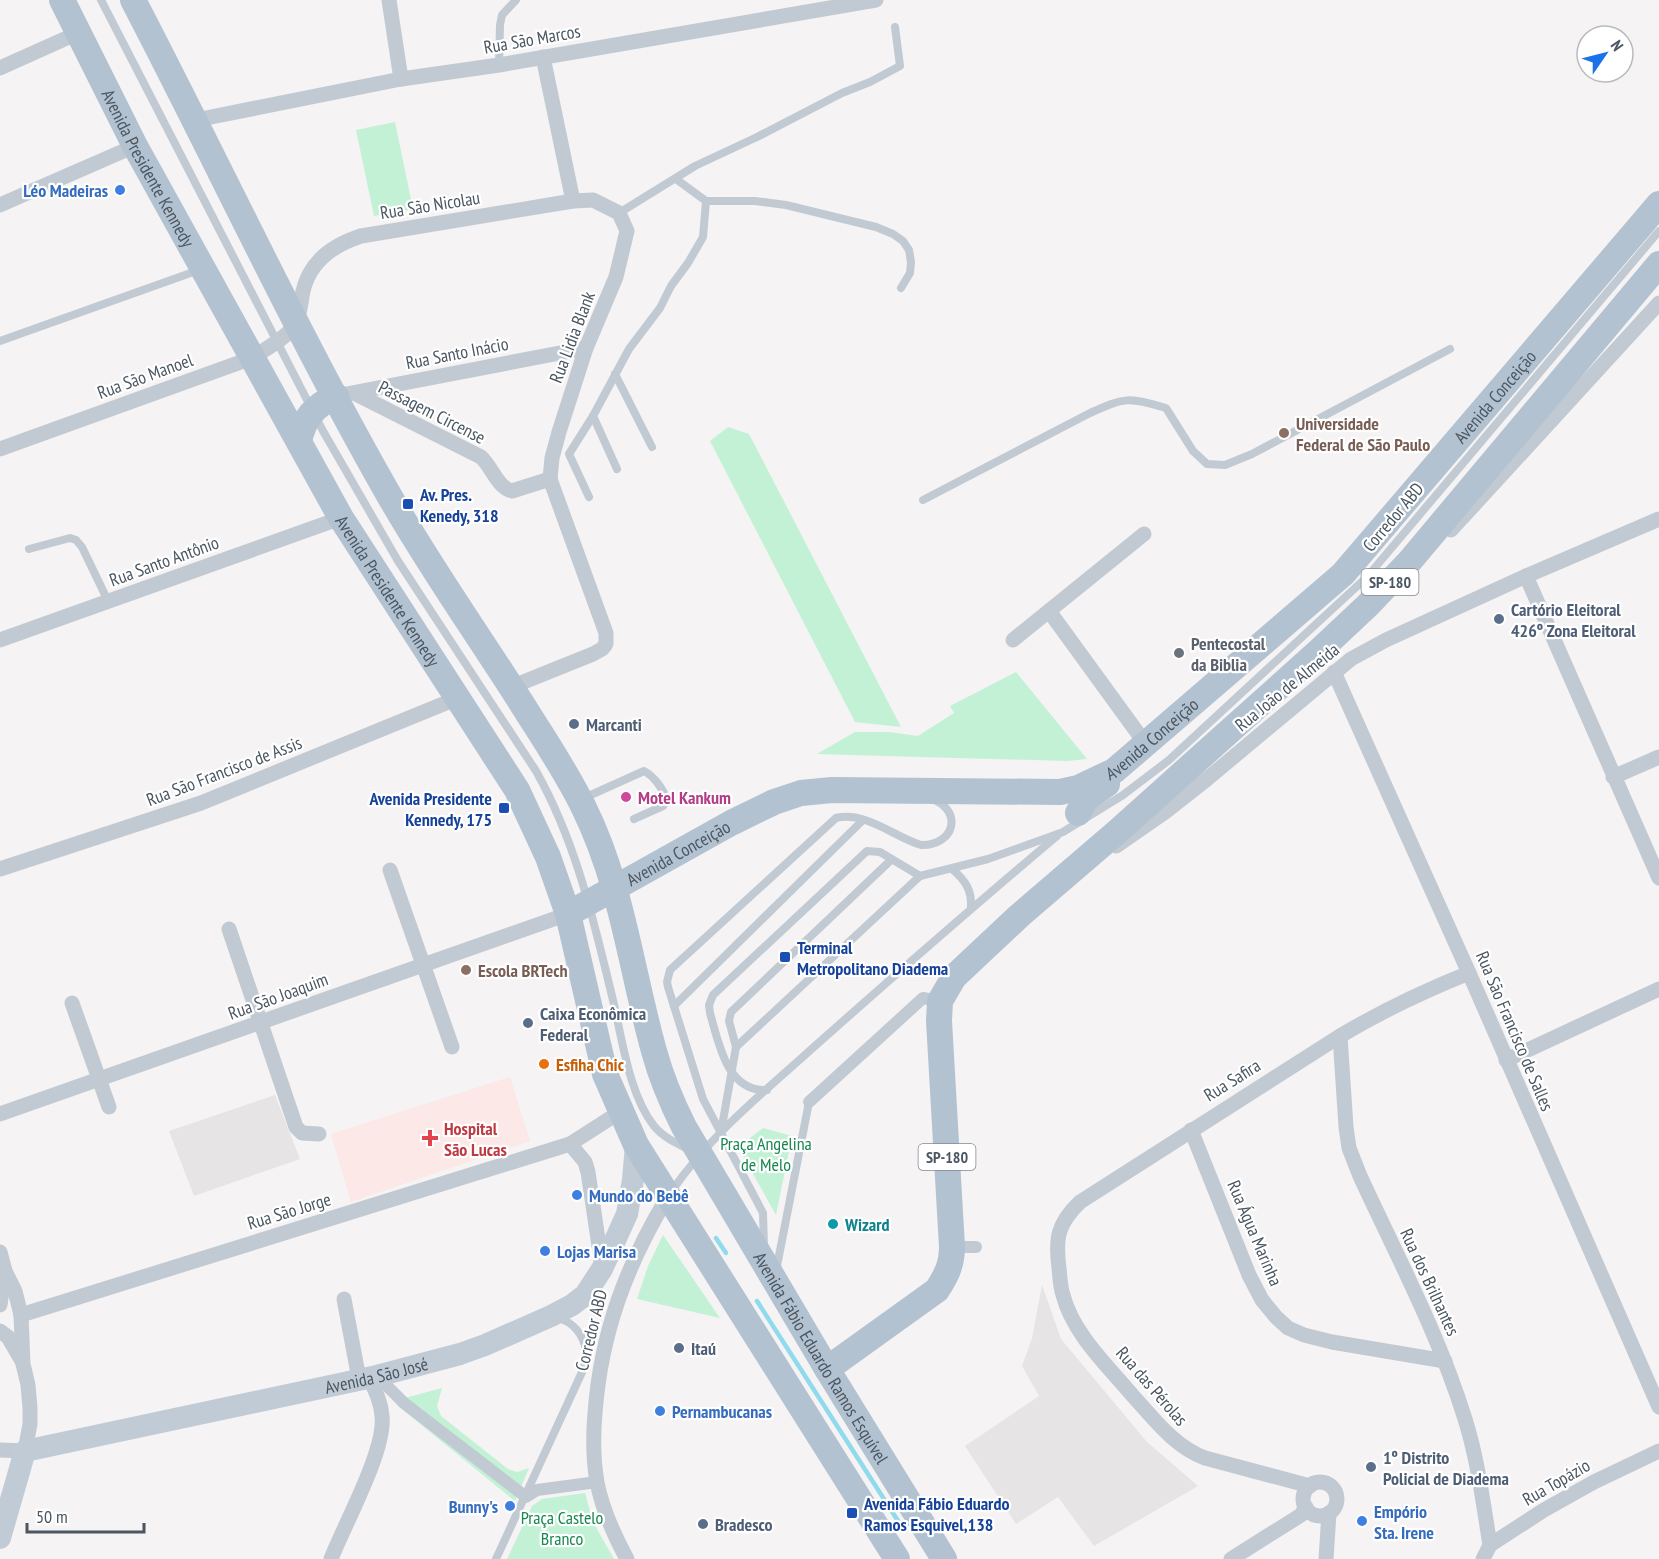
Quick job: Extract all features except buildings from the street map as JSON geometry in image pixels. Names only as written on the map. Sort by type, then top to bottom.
[{"type":"main road","name":"Avenida Presidente Kennedy","points":[[62,0],[135,146],[341,518],[517,790],[548,857],[579,909],[599,1051],[620,1112],[667,1198]]},
{"type":"main road","points":[[133,0],[196,120],[287,333],[345,395],[385,489],[430,566],[511,687],[580,800],[615,887],[654,1051],[673,1104],[700,1156]]},
{"type":"main road","name":"Avenida Conceição","points":[[579,909],[732,823],[774,802],[801,793],[832,790],[1060,792],[1078,788],[1114,771],[1343,574],[1659,204]]},
{"type":"main road","name":"SP-180","points":[[827,1369],[937,1290],[948,1273],[952,1260],[964,1247],[940,1001],[954,977],[1019,916],[1368,605],[1409,562],[1659,264]]},
{"type":"main road","points":[[298,441],[304,422],[313,409],[345,395]]},
{"type":"main road","points":[[1074,822],[1086,799],[1132,769],[1143,754],[1145,743]]},
{"type":"main road","points":[[1060,792],[1074,822],[1084,833],[1086,858]]},
{"type":"main road","name":"Avenida São José","points":[[25,1451],[368,1377],[460,1354],[551,1316],[585,1295],[602,1269],[627,1214],[636,1145]]},
{"type":"main road","name":"Avenida Fábio Eduardo Ramos Esquível","points":[[700,1156],[936,1556]]},
{"type":"main road","points":[[667,1198],[897,1559]]},
{"type":"main road","points":[[0,1538],[25,1451]]},
{"type":"street","points":[[389,0],[401,79]]},
{"type":"street","name":"Rua São Marcos","points":[[196,120],[401,79],[499,66],[876,0]]},
{"type":"street","points":[[0,68],[78,33]]},
{"type":"street","points":[[543,57],[573,201]]},
{"type":"street","points":[[0,205],[135,146]]},
{"type":"street","name":"Rua São Nicolau","points":[[287,333],[312,269],[324,255],[340,243],[361,236],[573,201],[593,200],[619,213]]},
{"type":"street","name":"Rua Lidia Blank","points":[[511,687],[602,650],[606,644],[606,633],[550,479],[552,458],[559,432],[586,348],[616,277],[627,231],[619,213]]},
{"type":"street","points":[[1319,651],[1362,621],[1390,597],[1659,303]]},
{"type":"street","name":"Rua São Manoel","points":[[0,449],[252,358],[287,333]]},
{"type":"street","name":"Rua Santo Inácio","points":[[345,395],[586,348]]},
{"type":"street","name":"Passagem Circense","points":[[345,395],[481,457],[507,489],[512,491],[550,479]]},
{"type":"street","name":"Rua Santo Antônio","points":[[0,640],[341,518]]},
{"type":"street","name":"Rua João de Almeida","points":[[1086,858],[1113,848],[1165,812],[1351,659],[1386,640],[1526,576],[1659,519]]},
{"type":"street","points":[[1013,640],[1144,534]]},
{"type":"street","points":[[1526,576],[1659,878]]},
{"type":"street","points":[[1049,611],[1145,743]]},
{"type":"street","name":"Rua São Francisco de Salles","points":[[1334,672],[1659,1407]]},
{"type":"street","name":"Rua São Francisco de Assis","points":[[0,869],[201,803],[458,698]]},
{"type":"street","points":[[1613,777],[1659,757]]},
{"type":"street","points":[[390,870],[452,1047]]},
{"type":"street","name":"Rua São Joaquim","points":[[0,1114],[579,909]]},
{"type":"street","points":[[229,929],[296,1126],[302,1133],[319,1134]]},
{"type":"street","name":"Rua Safira","points":[[1058,1260],[1061,1224],[1080,1202],[1340,1036],[1417,994],[1469,973]]},
{"type":"street","points":[[1506,1060],[1659,988]]},
{"type":"street","points":[[809,1102],[922,998],[940,1001]]},
{"type":"street","points":[[72,1003],[109,1107]]},
{"type":"street","name":"Rua dos Brilhantes","points":[[1340,1036],[1342,1097],[1349,1148],[1446,1361],[1466,1421],[1477,1466],[1490,1545]]},
{"type":"street","name":"Rua São Jorge","points":[[21,1315],[570,1144],[620,1112]]},
{"type":"street","name":"Rua Água Marinha","points":[[1191,1130],[1249,1275],[1262,1299],[1288,1328],[1304,1335],[1332,1342],[1446,1361]]},
{"type":"street","points":[[570,1144],[585,1162],[588,1172],[602,1269]]},
{"type":"street","name":"Corredor ABD","points":[[627,1559],[608,1519],[597,1482],[594,1421],[601,1359],[617,1300],[635,1255],[667,1198]]},
{"type":"street","points":[[0,1252],[5,1271],[15,1291],[21,1315],[23,1364],[30,1408],[25,1451]]},
{"type":"street","name":"Rua das Pérolas","points":[[1058,1260],[1062,1294],[1078,1328],[1112,1372],[1172,1439],[1192,1453],[1205,1458],[1310,1485]]},
{"type":"street","points":[[0,1305],[5,1271]]},
{"type":"street","points":[[331,1559],[379,1444],[383,1419],[380,1401],[368,1377],[344,1299]]},
{"type":"street","points":[[0,1331],[8,1337],[23,1364]]},
{"type":"street","points":[[368,1377],[526,1497],[537,1490],[597,1482]]},
{"type":"street","name":"Avenida São José","points":[[0,1450],[25,1451]]},
{"type":"street","name":"Rua Topázio","points":[[1483,1559],[1490,1545],[1544,1509],[1659,1451]]},
{"type":"street","points":[[1320,1482],[1334,1489],[1336,1505],[1329,1513],[1313,1514],[1306,1507],[1304,1493],[1310,1485],[1320,1482]]},
{"type":"street","points":[[1231,1559],[1301,1515],[1306,1507]]},
{"type":"street","points":[[1326,1559],[1329,1513]]},
{"type":"lane","points":[[101,0],[287,333],[313,409],[323,431],[398,561],[554,802],[567,834],[579,909],[633,1085],[654,1126],[668,1138],[700,1156]]},
{"type":"lane","points":[[499,66],[502,15],[516,0]]},
{"type":"lane","points":[[619,213],[695,166],[900,66],[895,27]]},
{"type":"lane","points":[[676,179],[706,201],[754,201],[786,205],[876,227],[893,234],[903,241],[909,250],[910,273],[902,288]]},
{"type":"lane","points":[[590,497],[569,454],[593,416],[629,349],[660,308],[671,286],[703,237],[706,201]]},
{"type":"lane","name":"Corredor ABD","points":[[667,1198],[720,1134],[971,907],[1074,822],[1130,790],[1169,760],[1367,577],[1659,231]]},
{"type":"lane","points":[[0,341],[202,270]]},
{"type":"lane","points":[[923,500],[1090,413],[1115,402],[1135,399],[1166,408],[1193,451],[1208,464],[1225,465],[1252,454],[1450,349]]},
{"type":"lane","points":[[615,374],[652,447]]},
{"type":"lane","points":[[593,416],[617,469]]},
{"type":"lane","points":[[29,549],[70,538],[76,540],[82,547],[108,601]]},
{"type":"lane","points":[[580,800],[644,771],[650,774],[667,801],[663,806],[634,819]]},
{"type":"lane","points":[[769,1273],[763,1213],[703,1099],[667,982],[670,970],[836,818],[863,820],[921,845],[929,845],[943,839],[950,832],[951,815],[937,801],[911,791]]},
{"type":"lane","points":[[674,1006],[863,820]]},
{"type":"lane","points":[[736,1047],[920,876],[952,869],[1020,848],[1074,822]]},
{"type":"lane","points":[[767,1090],[748,1088],[730,1072],[710,1013],[713,995],[867,851],[875,850],[920,876]]},
{"type":"lane","points":[[720,1134],[736,1047],[729,1021],[731,1012],[891,860]]},
{"type":"lane","points":[[952,869],[961,876],[970,890],[971,907]]},
{"type":"lane","points":[[769,1273],[809,1102]]},
{"type":"lane","points":[[496,1559],[583,1370],[587,1352],[579,1331],[568,1321],[551,1316]]},
{"type":"shaded area","name":"Hospital São Lucas","points":[[510,1077],[530,1141],[351,1202],[331,1134]]},
{"type":"shaded area","points":[[275,1095],[300,1159],[194,1196],[169,1131]]},
{"type":"shaded area","points":[[1042,1285],[1061,1339],[1147,1442],[1198,1486],[1094,1546],[1058,1497],[1016,1524],[965,1446],[1039,1396],[1022,1366],[1032,1338]]},
{"type":"green space","points":[[395,122],[413,209],[374,216],[356,130]]},
{"type":"green space","points":[[728,427],[749,434],[901,727],[855,722],[710,441]]},
{"type":"green space","points":[[1016,672],[1087,759],[1067,761],[817,754],[855,732],[889,732],[918,736],[954,713],[950,706]]},
{"type":"green space","name":"Praça Angelina de Melo","points":[[763,1128],[792,1136],[776,1215],[738,1147]]},
{"type":"green space","points":[[663,1235],[720,1318],[637,1299],[648,1266]]},
{"type":"green space","points":[[442,1388],[437,1406],[441,1416],[508,1469],[517,1472],[529,1468],[515,1501],[398,1406],[405,1398]]},
{"type":"green space","name":"Praça Castelo Branco","points":[[585,1493],[593,1522],[614,1559],[507,1559],[532,1506],[542,1499]]},
{"type":"waterway","points":[[716,1238],[726,1253]]},
{"type":"waterway","points":[[757,1301],[900,1524]]},
{"type":"place","name":"Léo Madeiras","points":[[120,190]]},
{"type":"place","name":"Universidade Federal de São Paulo","points":[[1284,433]]},
{"type":"place","name":"Av. Pres. Kenedy, 318","points":[[408,504]]},
{"type":"place","name":"Cartório Eleitoral 426º Zona Eleitoral","points":[[1499,619]]},
{"type":"place","name":"Pentecostal da Biblia","points":[[1179,653]]},
{"type":"place","name":"Marcanti","points":[[574,724]]},
{"type":"place","name":"Motel Kankum","points":[[626,797]]},
{"type":"place","name":"Avenida Presidente Kennedy, 175","points":[[504,808]]},
{"type":"place","name":"Terminal Metropolitano Diadema","points":[[785,957]]},
{"type":"place","name":"Escola BRTech","points":[[466,970]]},
{"type":"place","name":"Caixa Econômica Federal","points":[[528,1023]]},
{"type":"place","name":"Esfiha Chic","points":[[544,1064]]},
{"type":"place","name":"Hospital São Lucas","points":[[430,1138]]},
{"type":"place","name":"Mundo do Bebê","points":[[577,1195]]},
{"type":"place","name":"Wizard","points":[[833,1224]]},
{"type":"place","name":"Lojas Marisa","points":[[545,1251]]},
{"type":"place","name":"Itaú","points":[[679,1348]]},
{"type":"place","name":"Pernambucanas","points":[[660,1411]]},
{"type":"place","name":"1º Distrito Policial de Diadema","points":[[1371,1467]]},
{"type":"place","name":"Bunny's","points":[[510,1506]]},
{"type":"place","name":"Avenida Fábio Eduardo Ramos Esquivel,138","points":[[852,1513]]},
{"type":"place","name":"Empório Sta. Irene","points":[[1362,1521]]},
{"type":"place","name":"Bradesco","points":[[703,1524]]}]
